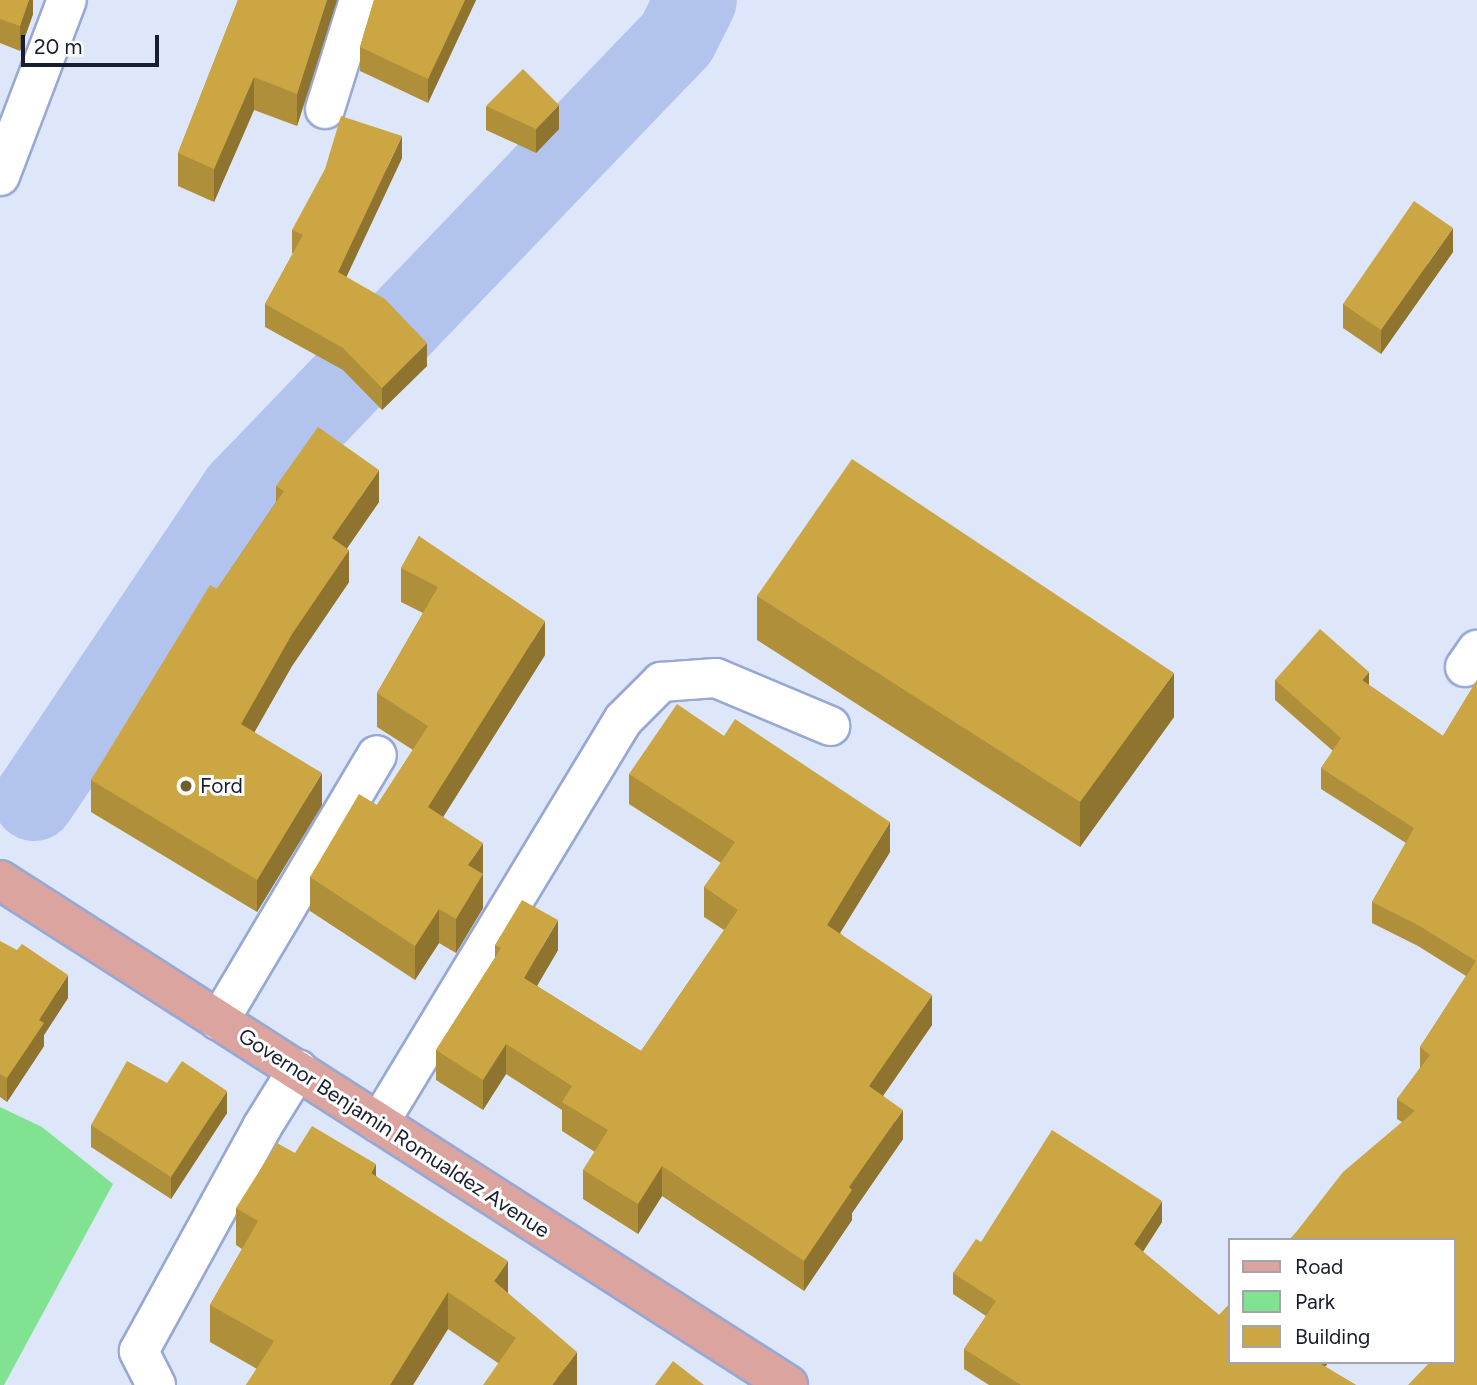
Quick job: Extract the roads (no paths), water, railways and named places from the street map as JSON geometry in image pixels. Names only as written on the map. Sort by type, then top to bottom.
[{"type":"main road","name":"Governor Benjamin Romualdez Avenue","points":[[0,880],[298,1069],[775,1382]]},
{"type":"street","points":[[0,176],[67,0]]},
{"type":"street","points":[[325,108],[359,0]]},
{"type":"street","points":[[379,1124],[623,720],[661,682],[716,678],[830,726]]},
{"type":"street","points":[[219,1021],[377,755]]},
{"type":"street","points":[[156,1385],[139,1351],[262,1127],[298,1069]]},
{"type":"waterway","points":[[34,800],[242,491],[677,38],[696,0]]},
{"type":"waterway","points":[[31,804],[34,800]]},
{"type":"place","name":"Ford","points":[[186,786]]}]
